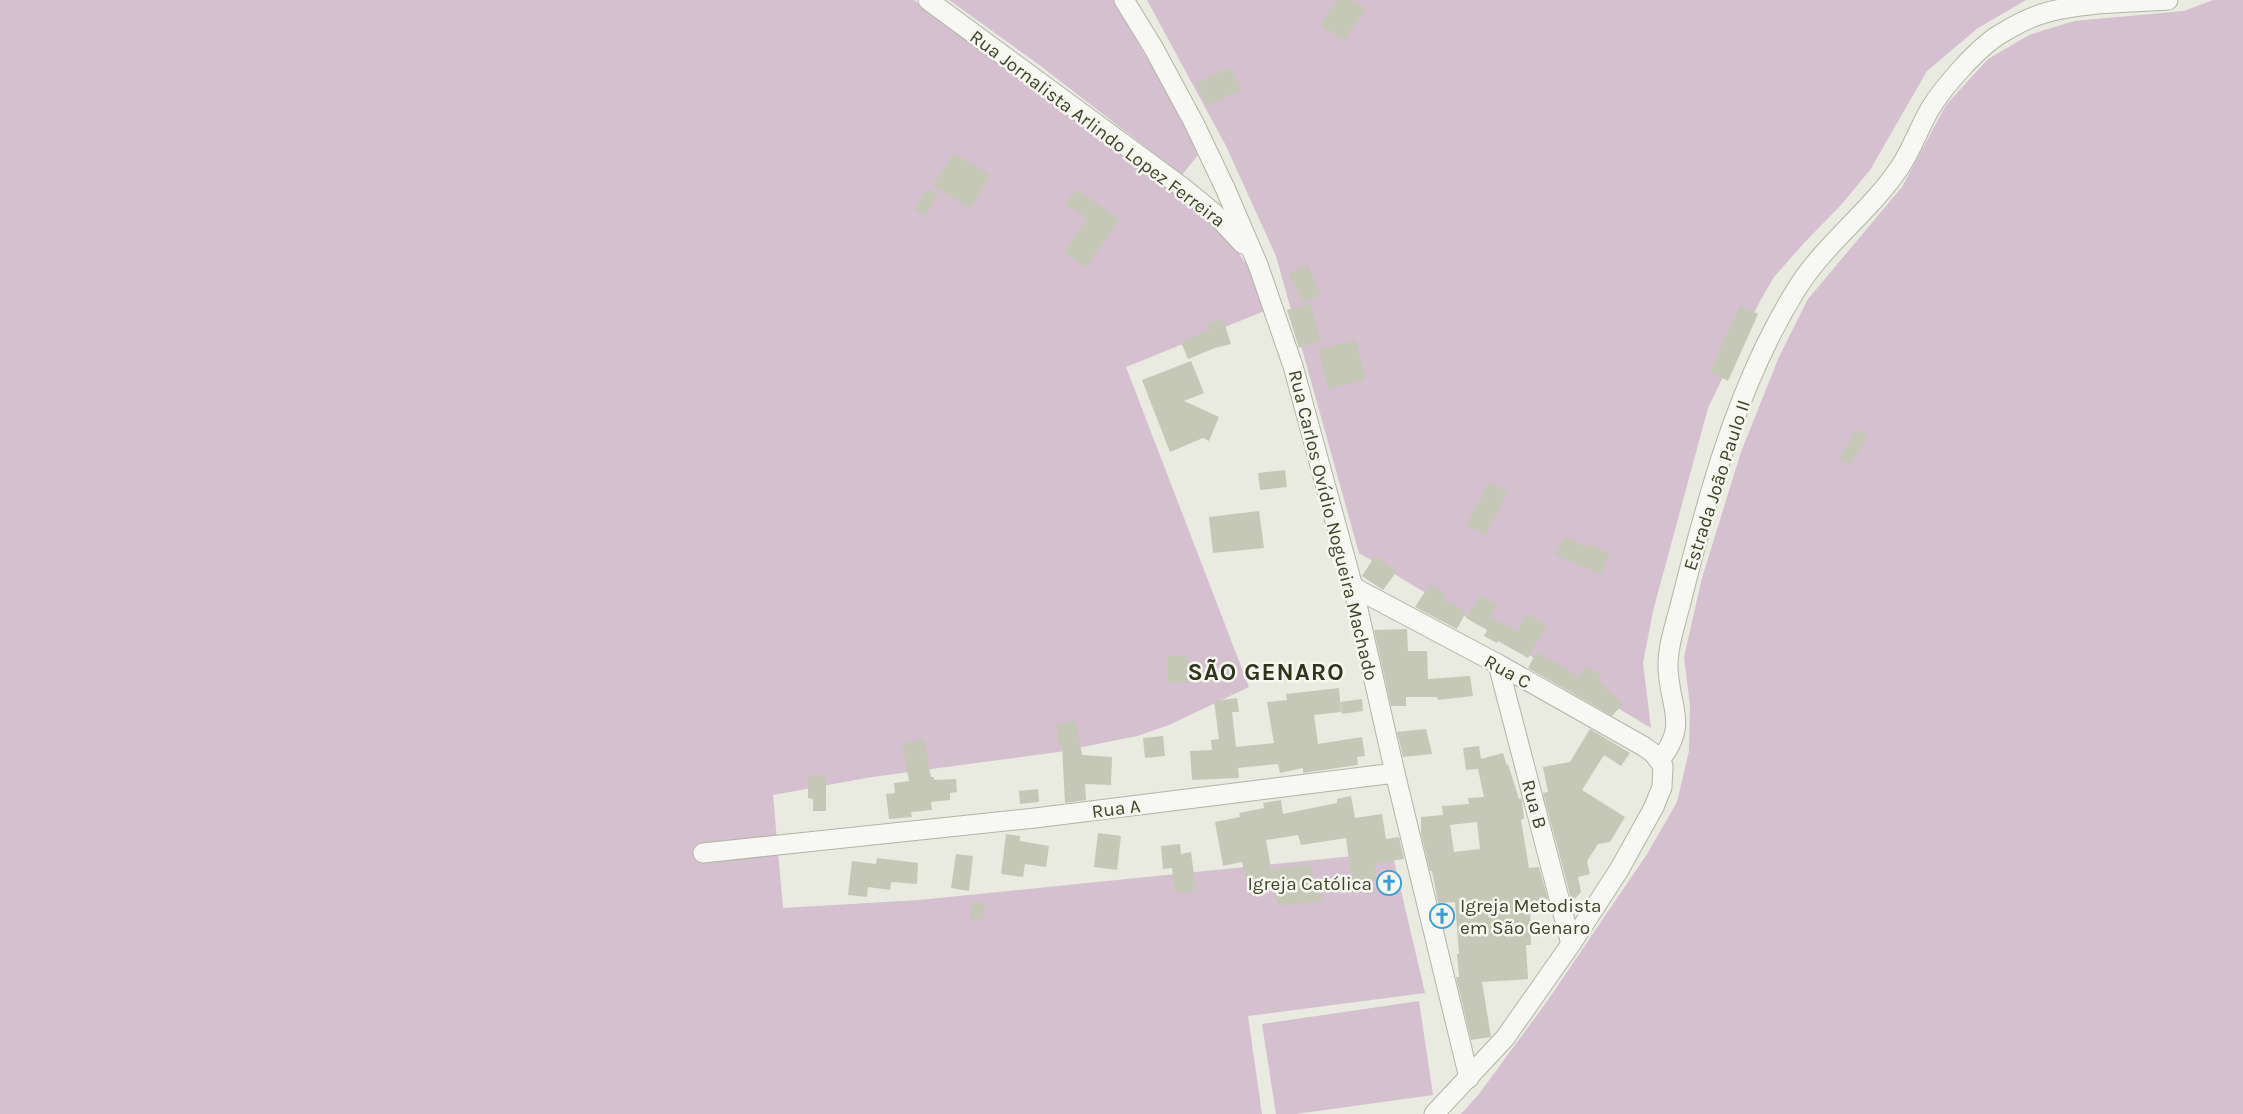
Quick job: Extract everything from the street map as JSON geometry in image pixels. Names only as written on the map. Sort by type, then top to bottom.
[{"type":"street","name":"Rua Jornalista Arlindo Lopez Ferreira","points":[[928,0],[1214,212],[1236,234],[1258,265]]},
{"type":"street","name":"Rua Carlos Ovídio Nogueira Machado","points":[[1124,0],[1153,47],[1194,122],[1258,265],[1294,366],[1353,587],[1395,773],[1469,1078]]},
{"type":"street","name":"Estrada João Paulo II","points":[[1660,760],[1671,746],[1675,736],[1676,723],[1668,665],[1672,634],[1692,555],[1717,470],[1750,380],[1796,290],[1816,261],[1900,167],[1930,109],[1956,73],[2000,34],[2045,12],[2080,6],[2168,0]]},
{"type":"street","name":"Rua C","points":[[1353,587],[1498,664],[1643,746],[1660,760]]},
{"type":"street","name":"Rua B","points":[[1498,664],[1571,944]]},
{"type":"street","points":[[1434,1114],[1505,1038],[1571,944],[1619,870],[1654,807],[1662,787],[1664,773],[1660,760]]},
{"type":"street","name":"Rua A","points":[[703,853],[1035,818],[1395,773]]},
{"type":"shaded area","points":[[0,0],[914,0],[1203,213],[1224,233],[1252,272],[1267,310],[1126,367],[1249,687],[1169,725],[1137,736],[1058,752],[872,777],[773,795],[783,908],[919,900],[1392,852],[1425,993],[1248,1016],[1262,1114],[0,1114]]},
{"type":"shaded area","points":[[949,0],[1113,0],[1179,113],[1198,155],[1182,175],[1038,64]]},
{"type":"shaded area","points":[[1147,0],[2026,0],[1978,28],[1927,71],[1870,170],[1841,205],[1774,277],[1759,303],[1708,408],[1653,611],[1643,663],[1651,728],[1359,553],[1276,256],[1226,146]]},
{"type":"shaded area","points":[[2213,0],[2243,0],[2243,1114],[1461,1114],[1479,1094],[1548,1000],[1647,854],[1677,802],[1689,751],[1690,706],[1684,657],[1702,578],[1741,452],[1779,357],[1808,299],[1902,187],[1946,105],[1988,59],[2029,35],[2074,21],[2184,11]]},
{"type":"shaded area","points":[[1419,1001],[1433,1095],[1296,1114],[1276,1114],[1262,1024]]},
{"type":"building","points":[[1337,0],[1352,0],[1366,9],[1344,41],[1320,25]]},
{"type":"building","points":[[1231,67],[1242,90],[1207,106],[1196,83]]},
{"type":"building","points":[[953,153],[990,175],[971,208],[933,186]]},
{"type":"building","points":[[927,188],[938,194],[926,216],[914,210]]},
{"type":"building","points":[[1076,189],[1120,219],[1086,268],[1064,252],[1087,219],[1065,204]]},
{"type":"building","points":[[1308,265],[1321,295],[1302,303],[1289,273]]},
{"type":"building","points":[[1310,303],[1321,341],[1299,348],[1287,310]]},
{"type":"building","points":[[1740,305],[1758,314],[1728,381],[1710,372]]},
{"type":"building","points":[[1223,319],[1231,344],[1188,359],[1181,342],[1209,330],[1207,324]]},
{"type":"building","points":[[1356,340],[1366,380],[1328,389],[1318,349]]},
{"type":"building","points":[[1191,361],[1204,393],[1184,401],[1219,417],[1209,441],[1203,438],[1170,452],[1142,380]]},
{"type":"building","points":[[1856,429],[1868,436],[1850,465],[1839,458]]},
{"type":"building","points":[[1285,470],[1287,487],[1260,490],[1258,473]]},
{"type":"building","points":[[1489,482],[1508,492],[1485,535],[1466,525]]},
{"type":"building","points":[[1259,511],[1264,548],[1213,553],[1209,517]]},
{"type":"building","points":[[1564,537],[1587,547],[1589,544],[1610,554],[1601,574],[1555,555]]},
{"type":"building","points":[[1375,556],[1397,571],[1383,590],[1362,576]]},
{"type":"building","points":[[1430,584],[1445,593],[1442,599],[1466,612],[1457,629],[1415,607]]},
{"type":"building","points":[[1480,595],[1497,605],[1490,617],[1517,631],[1527,613],[1547,625],[1528,658],[1498,641],[1497,643],[1484,636],[1487,630],[1466,618]]},
{"type":"building","points":[[1407,629],[1408,651],[1427,651],[1428,679],[1470,676],[1473,696],[1438,700],[1437,697],[1406,697],[1406,706],[1391,706],[1374,630]]},
{"type":"building","points":[[1537,651],[1579,677],[1585,666],[1602,676],[1599,682],[1623,704],[1612,716],[1528,668]]},
{"type":"building","points":[[1168,656],[1188,656],[1187,683],[1167,683]]},
{"type":"building","points":[[1339,688],[1341,712],[1314,715],[1318,744],[1362,737],[1365,756],[1357,757],[1358,765],[1303,773],[1303,768],[1280,773],[1278,764],[1238,768],[1239,778],[1192,780],[1190,751],[1212,750],[1211,740],[1219,739],[1214,701],[1237,698],[1239,712],[1232,712],[1236,747],[1274,743],[1267,702],[1287,700],[1286,694]]},
{"type":"building","points":[[1362,699],[1363,711],[1342,714],[1340,702]]},
{"type":"building","points":[[1076,721],[1082,755],[1112,757],[1111,785],[1085,784],[1086,800],[1065,803],[1062,745],[1059,746],[1056,724]]},
{"type":"building","points":[[1426,729],[1432,754],[1403,757],[1397,732]]},
{"type":"building","points":[[1590,729],[1630,753],[1621,766],[1604,755],[1582,790],[1625,817],[1610,842],[1598,844],[1587,861],[1590,874],[1578,877],[1581,892],[1572,902],[1543,793],[1548,792],[1543,767],[1570,762]]},
{"type":"building","points":[[1163,736],[1165,756],[1145,758],[1143,738]]},
{"type":"building","points":[[924,739],[931,777],[934,777],[934,780],[956,779],[957,792],[950,793],[950,800],[931,802],[932,810],[911,812],[912,817],[889,819],[886,794],[895,793],[894,783],[909,781],[902,743]]},
{"type":"building","points":[[1479,746],[1481,759],[1503,753],[1519,799],[1521,798],[1522,801],[1524,819],[1521,820],[1529,868],[1539,867],[1548,899],[1540,900],[1541,905],[1533,907],[1534,910],[1530,910],[1531,945],[1526,945],[1528,979],[1482,982],[1491,1037],[1471,1040],[1456,977],[1459,977],[1457,954],[1459,954],[1455,902],[1438,903],[1432,871],[1430,871],[1421,834],[1421,817],[1443,815],[1442,806],[1469,804],[1468,798],[1484,797],[1478,769],[1466,770],[1463,748]],"holes":[[[1477,822],[1480,849],[1454,852],[1450,825]]]},
{"type":"building","points":[[826,775],[826,811],[813,811],[813,799],[808,798],[808,776]]},
{"type":"building","points":[[1038,789],[1039,802],[1020,804],[1019,791]]},
{"type":"building","points":[[1351,796],[1355,818],[1382,814],[1386,839],[1399,837],[1404,859],[1375,863],[1377,880],[1352,883],[1346,838],[1301,845],[1298,835],[1266,840],[1273,880],[1248,886],[1242,862],[1223,866],[1215,822],[1240,817],[1239,813],[1264,808],[1263,803],[1281,800],[1283,814],[1337,803],[1337,799]]},
{"type":"building","points":[[1098,833],[1121,836],[1117,870],[1094,867]]},
{"type":"building","points":[[1006,834],[1020,836],[1020,841],[1049,846],[1046,867],[1025,864],[1023,877],[1001,874]]},
{"type":"building","points":[[1180,844],[1181,854],[1191,852],[1196,891],[1175,893],[1172,868],[1163,869],[1161,846]]},
{"type":"building","points":[[956,854],[973,856],[969,891],[951,888]]},
{"type":"building","points":[[877,858],[918,863],[917,884],[891,882],[890,890],[868,887],[867,897],[848,895],[852,861],[876,864]]},
{"type":"building","points":[[1311,865],[1314,882],[1320,881],[1323,901],[1277,906],[1272,869]]},
{"type":"building","points":[[972,902],[985,903],[983,920],[970,919]]},
{"type":"place","name":"Igreja Católica","points":[[1389,883]]},
{"type":"place","name":"Igreja Metodista em São Genaro","points":[[1442,916]]},
{"type":"district","name":"SÃO GENARO","points":[[1266,672]]}]
